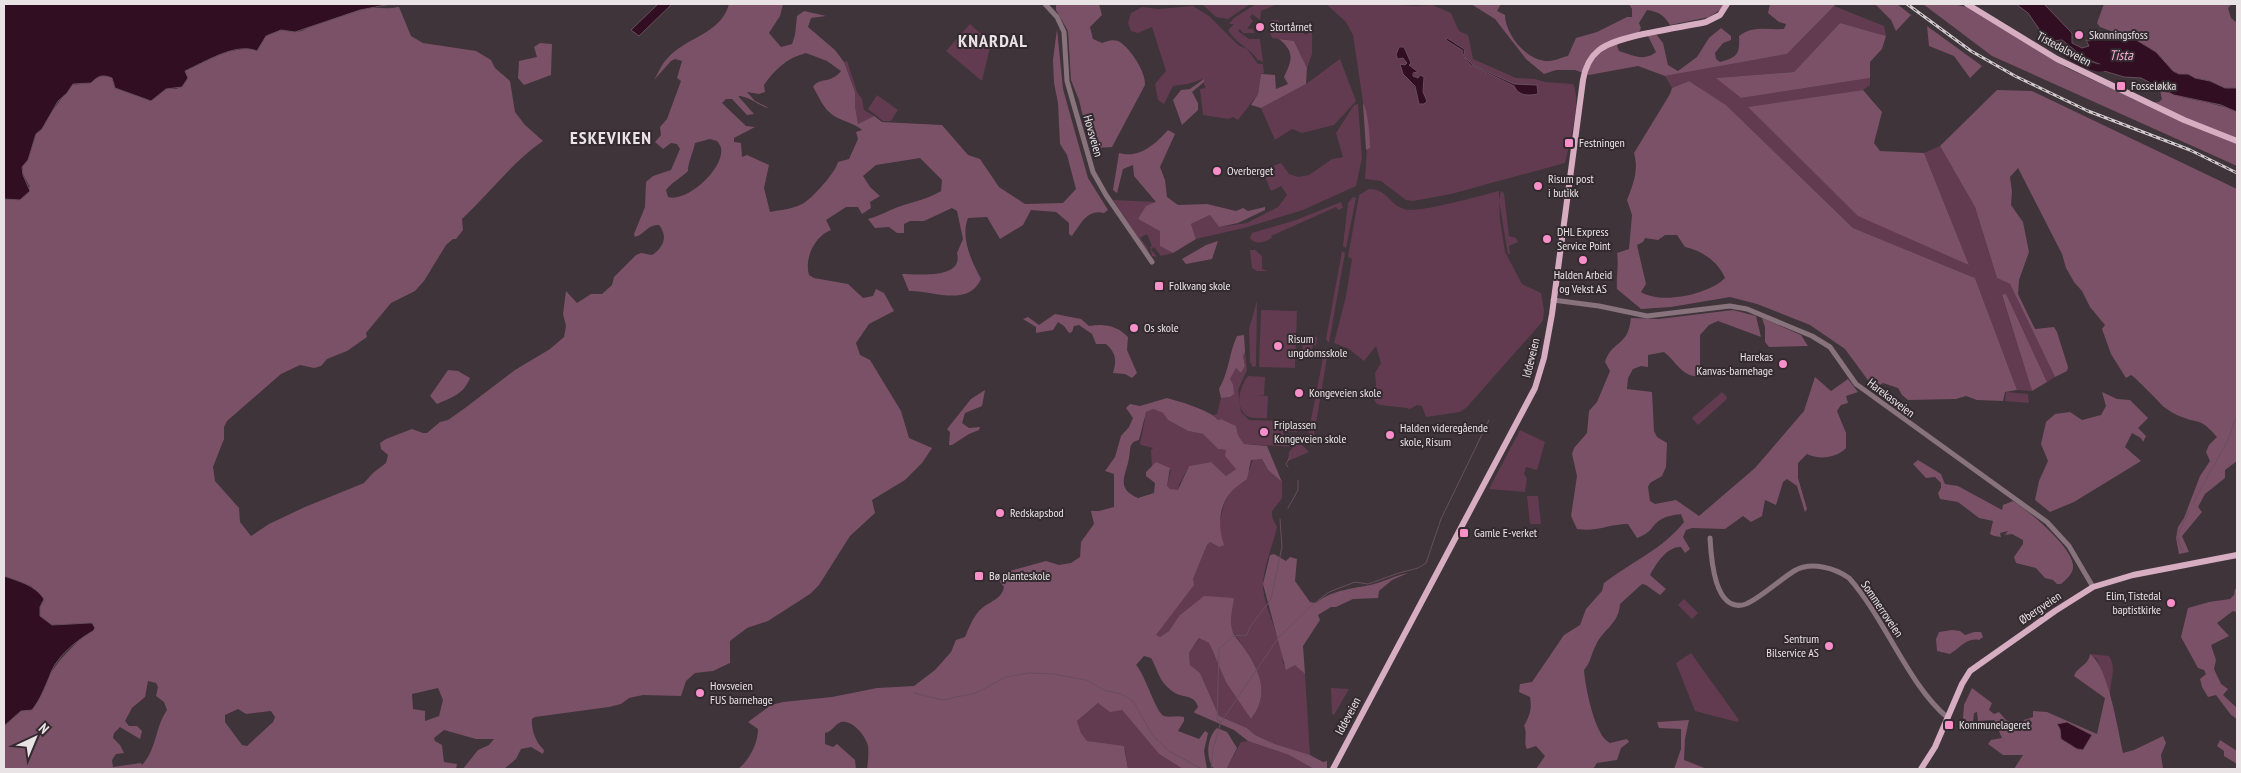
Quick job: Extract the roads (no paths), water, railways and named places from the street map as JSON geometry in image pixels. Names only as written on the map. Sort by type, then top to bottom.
[{"type":"main road","name":"Iddeveien","points":[[1333,769],[1532,395],[1544,358],[1582,80],[1591,57],[1604,46],[1617,41],[1706,22],[1720,15],[1726,4]]},
{"type":"main road","name":"Tistedalsveien","points":[[1967,4],[2057,59],[2184,120],[2237,141]]},
{"type":"main road","name":"Øbergveien","points":[[1921,769],[1935,747],[1962,684],[1972,668],[2055,611],[2093,587],[2133,575],[2237,555]]},
{"type":"street","name":"Hovsveien","points":[[1046,4],[1057,17],[1064,32],[1068,82],[1093,172],[1152,262]]},
{"type":"street","name":"Harekasveien","points":[[1553,300],[1600,306],[1647,316],[1722,306],[1737,306],[1812,336],[1835,352],[1856,384],[2047,522],[2069,546],[2093,587]]},
{"type":"street","name":"Sommerroveien","points":[[1710,538],[1711,567],[1715,580],[1724,597],[1738,605],[1747,603],[1802,567],[1822,567],[1836,570],[1849,578],[1917,680],[1938,709],[1948,718]]},
{"type":"water","points":[[4,4],[391,4],[360,10],[295,32],[281,30],[266,36],[257,51],[240,49],[211,58],[185,71],[188,78],[182,87],[166,89],[151,101],[115,88],[112,78],[105,76],[98,77],[91,83],[73,84],[58,101],[42,129],[36,134],[28,160],[22,167],[23,175],[30,191],[20,200],[4,199]]},
{"type":"water","points":[[658,4],[672,4],[639,36],[631,30]]},
{"type":"water","name":"Tista","points":[[2016,4],[2044,4],[2072,33],[2072,43],[2082,48],[2089,46],[2086,40],[2090,41],[2093,33],[2103,35],[2114,32],[2138,41],[2156,52],[2173,71],[2179,74],[2188,74],[2225,88],[2237,88],[2237,112],[2221,105],[2174,95],[2141,78],[2124,77],[2104,71],[2102,65],[2086,59],[2062,40],[2051,41],[2046,39],[2028,13]]},
{"type":"water","points":[[1447,38],[1464,49],[1465,57],[1473,65],[1514,84],[1537,85],[1538,94],[1527,95],[1518,92],[1514,86],[1471,65],[1464,57],[1462,50],[1446,40]]},
{"type":"water","points":[[1399,47],[1404,47],[1411,63],[1409,65],[1418,72],[1413,73],[1413,76],[1418,78],[1420,75],[1424,77],[1423,92],[1427,101],[1424,104],[1419,104],[1415,86],[1403,74],[1400,64],[1405,65],[1407,63],[1403,58],[1398,59],[1396,55]]},
{"type":"water","points":[[4,576],[26,584],[40,594],[44,599],[40,607],[40,616],[52,625],[92,623],[95,628],[80,639],[57,662],[40,698],[32,710],[21,711],[4,726]]},
{"type":"water","points":[[2067,722],[2092,735],[2083,750],[2077,749],[2061,739],[2060,729],[2057,724]]},
{"type":"waterway","points":[[2048,35],[2055,45],[2077,60],[2098,68],[2110,66]]},
{"type":"waterway","points":[[2193,503],[2228,440],[2237,415]]},
{"type":"waterway","points":[[1211,769],[1213,749],[1221,722],[1279,637],[1311,606],[1329,592],[1355,582],[1368,584],[1418,568],[1426,563],[1441,519],[1489,420]]},
{"type":"waterway","points":[[1288,467],[1286,464],[1290,457]]},
{"type":"waterway","points":[[1288,508],[1298,490],[1298,480]]},
{"type":"waterway","points":[[2182,550],[2177,537],[2189,510]]},
{"type":"waterway","points":[[1221,722],[1217,720],[1219,649],[1233,636],[1247,635],[1250,627],[1271,599],[1282,547],[1280,519]]},
{"type":"waterway","points":[[914,693],[942,700],[976,693],[1006,677],[1029,673],[1053,674],[1086,680],[1104,690],[1121,694],[1133,701],[1153,736],[1169,751],[1202,769]]},
{"type":"railway","points":[[1907,4],[1971,51],[2015,76],[2088,111],[2190,150],[2237,173]]},
{"type":"place","name":"Stortårnet","points":[[1260,27]]},
{"type":"place","name":"Skonningsfoss","points":[[2079,35]]},
{"type":"place","name":"Fosseløkka","points":[[2121,86]]},
{"type":"place","name":"Festningen","points":[[1569,143]]},
{"type":"place","name":"Overberget","points":[[1217,171]]},
{"type":"place","name":"Risum post i butikk","points":[[1538,186]]},
{"type":"place","name":"DHL Express Service Point","points":[[1547,239]]},
{"type":"place","name":"Halden Arbeid og Vekst AS","points":[[1583,260]]},
{"type":"place","name":"Folkvang skole","points":[[1159,286]]},
{"type":"place","name":"Os skole","points":[[1134,328]]},
{"type":"place","name":"Risum ungdomsskole","points":[[1278,346]]},
{"type":"place","name":"Harekas Kanvas-barnehage","points":[[1783,364]]},
{"type":"place","name":"Kongeveien skole","points":[[1299,393]]},
{"type":"place","name":"Friplassen Kongeveien skole","points":[[1264,432]]},
{"type":"place","name":"Halden videregående skole, Risum","points":[[1390,435]]},
{"type":"place","name":"Redskapsbod","points":[[1000,513]]},
{"type":"place","name":"Gamle E-verket","points":[[1464,533]]},
{"type":"place","name":"Bø planteskole","points":[[979,576]]},
{"type":"place","name":"Elim, Tistedal baptistkirke","points":[[2171,603]]},
{"type":"place","name":"Sentrum Bilservice AS","points":[[1829,646]]},
{"type":"place","name":"Hovsveien FUS barnehage","points":[[700,693]]},
{"type":"place","name":"Kommunelageret","points":[[1949,725]]},
{"type":"district","name":"KNARDAL","points":[[993,41]]},
{"type":"district","name":"ESKEVIKEN","points":[[611,138]]}]
